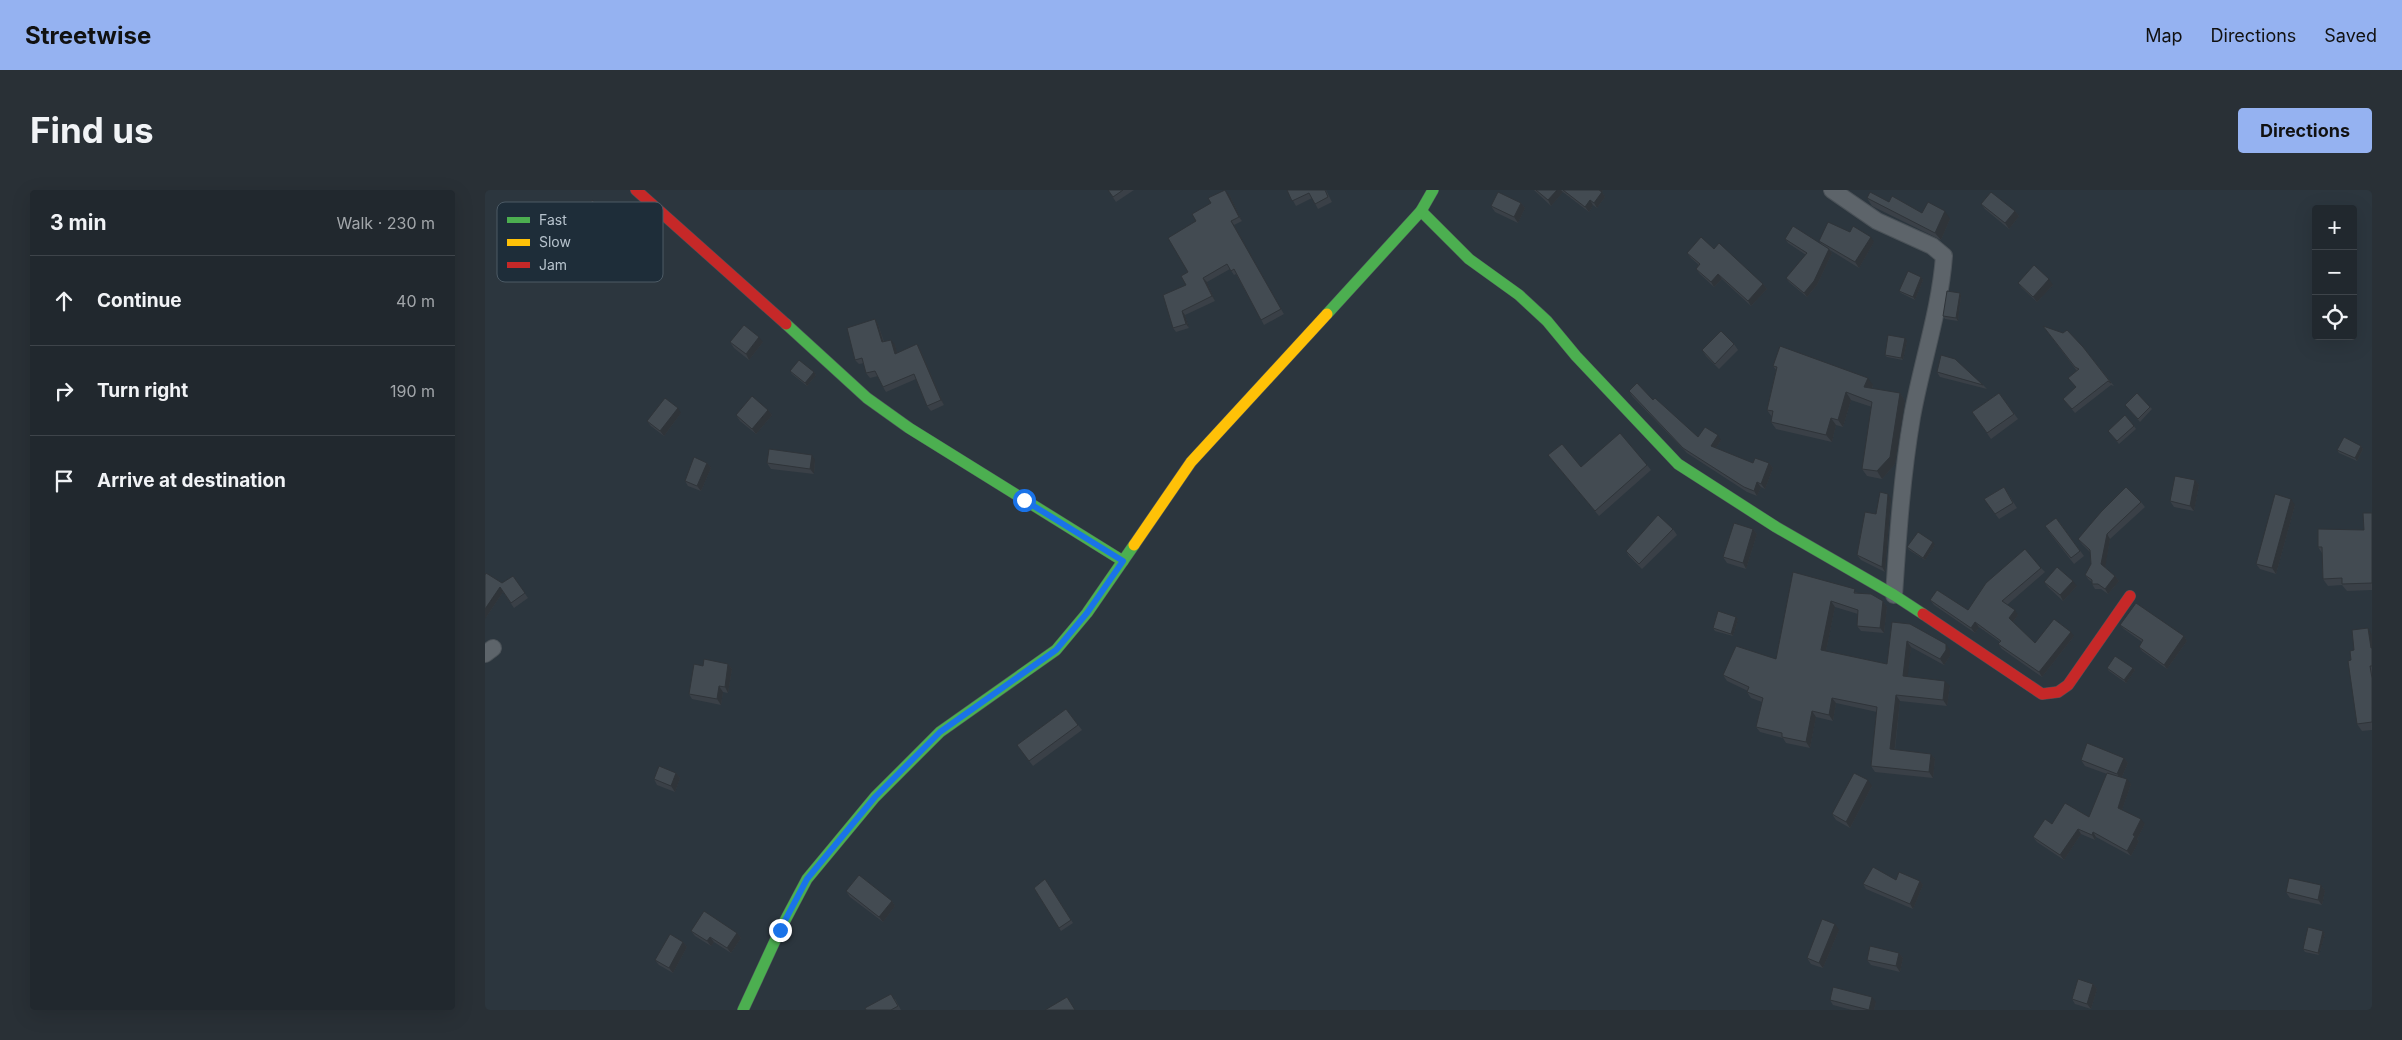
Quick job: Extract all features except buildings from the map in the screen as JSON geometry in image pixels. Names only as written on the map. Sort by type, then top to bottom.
[{"type":"street","points":[[636,190],[649,202]]},
{"type":"street","points":[[743,1010],[780,930],[807,879],[870,802],[940,732],[1056,650],[1087,613],[1191,462],[1421,211],[1433,190]]},
{"type":"street","points":[[1832,190],[1877,221],[1931,246],[1943,256],[1941,290],[1912,417],[1899,519],[1894,595]]},
{"type":"street","points":[[1421,211],[1469,259],[1519,295],[1547,321],[1575,356],[1678,464],[1776,527],[1894,595],[2042,694],[2058,692],[2068,685],[2130,596]]},
{"type":"street","points":[[663,214],[854,384],[867,398],[909,428],[1123,561]]},
{"type":"traffic: fast","points":[[1327,314],[1421,211],[1433,190]]},
{"type":"traffic: fast","points":[[1421,211],[1469,259],[1519,295],[1547,321],[1576,356],[1678,464],[1776,527],[1894,595],[1923,614]]},
{"type":"traffic: fast","points":[[786,324],[867,398],[909,428],[1123,561]]},
{"type":"traffic: fast","points":[[743,1010],[780,930],[807,879],[875,797],[940,732],[1056,650],[1087,613],[1134,545]]},
{"type":"traffic: slow","points":[[1134,545],[1191,462],[1327,314]]},
{"type":"traffic: jam","points":[[636,190],[649,202]]},
{"type":"traffic: jam","points":[[663,214],[786,324]]},
{"type":"traffic: jam","points":[[1923,614],[2042,694],[2058,692],[2068,685],[2130,596]]},
{"type":"route","points":[[780,930],[807,879],[875,797],[940,732],[1056,650],[1087,613],[1123,561],[1024,500]]}]
